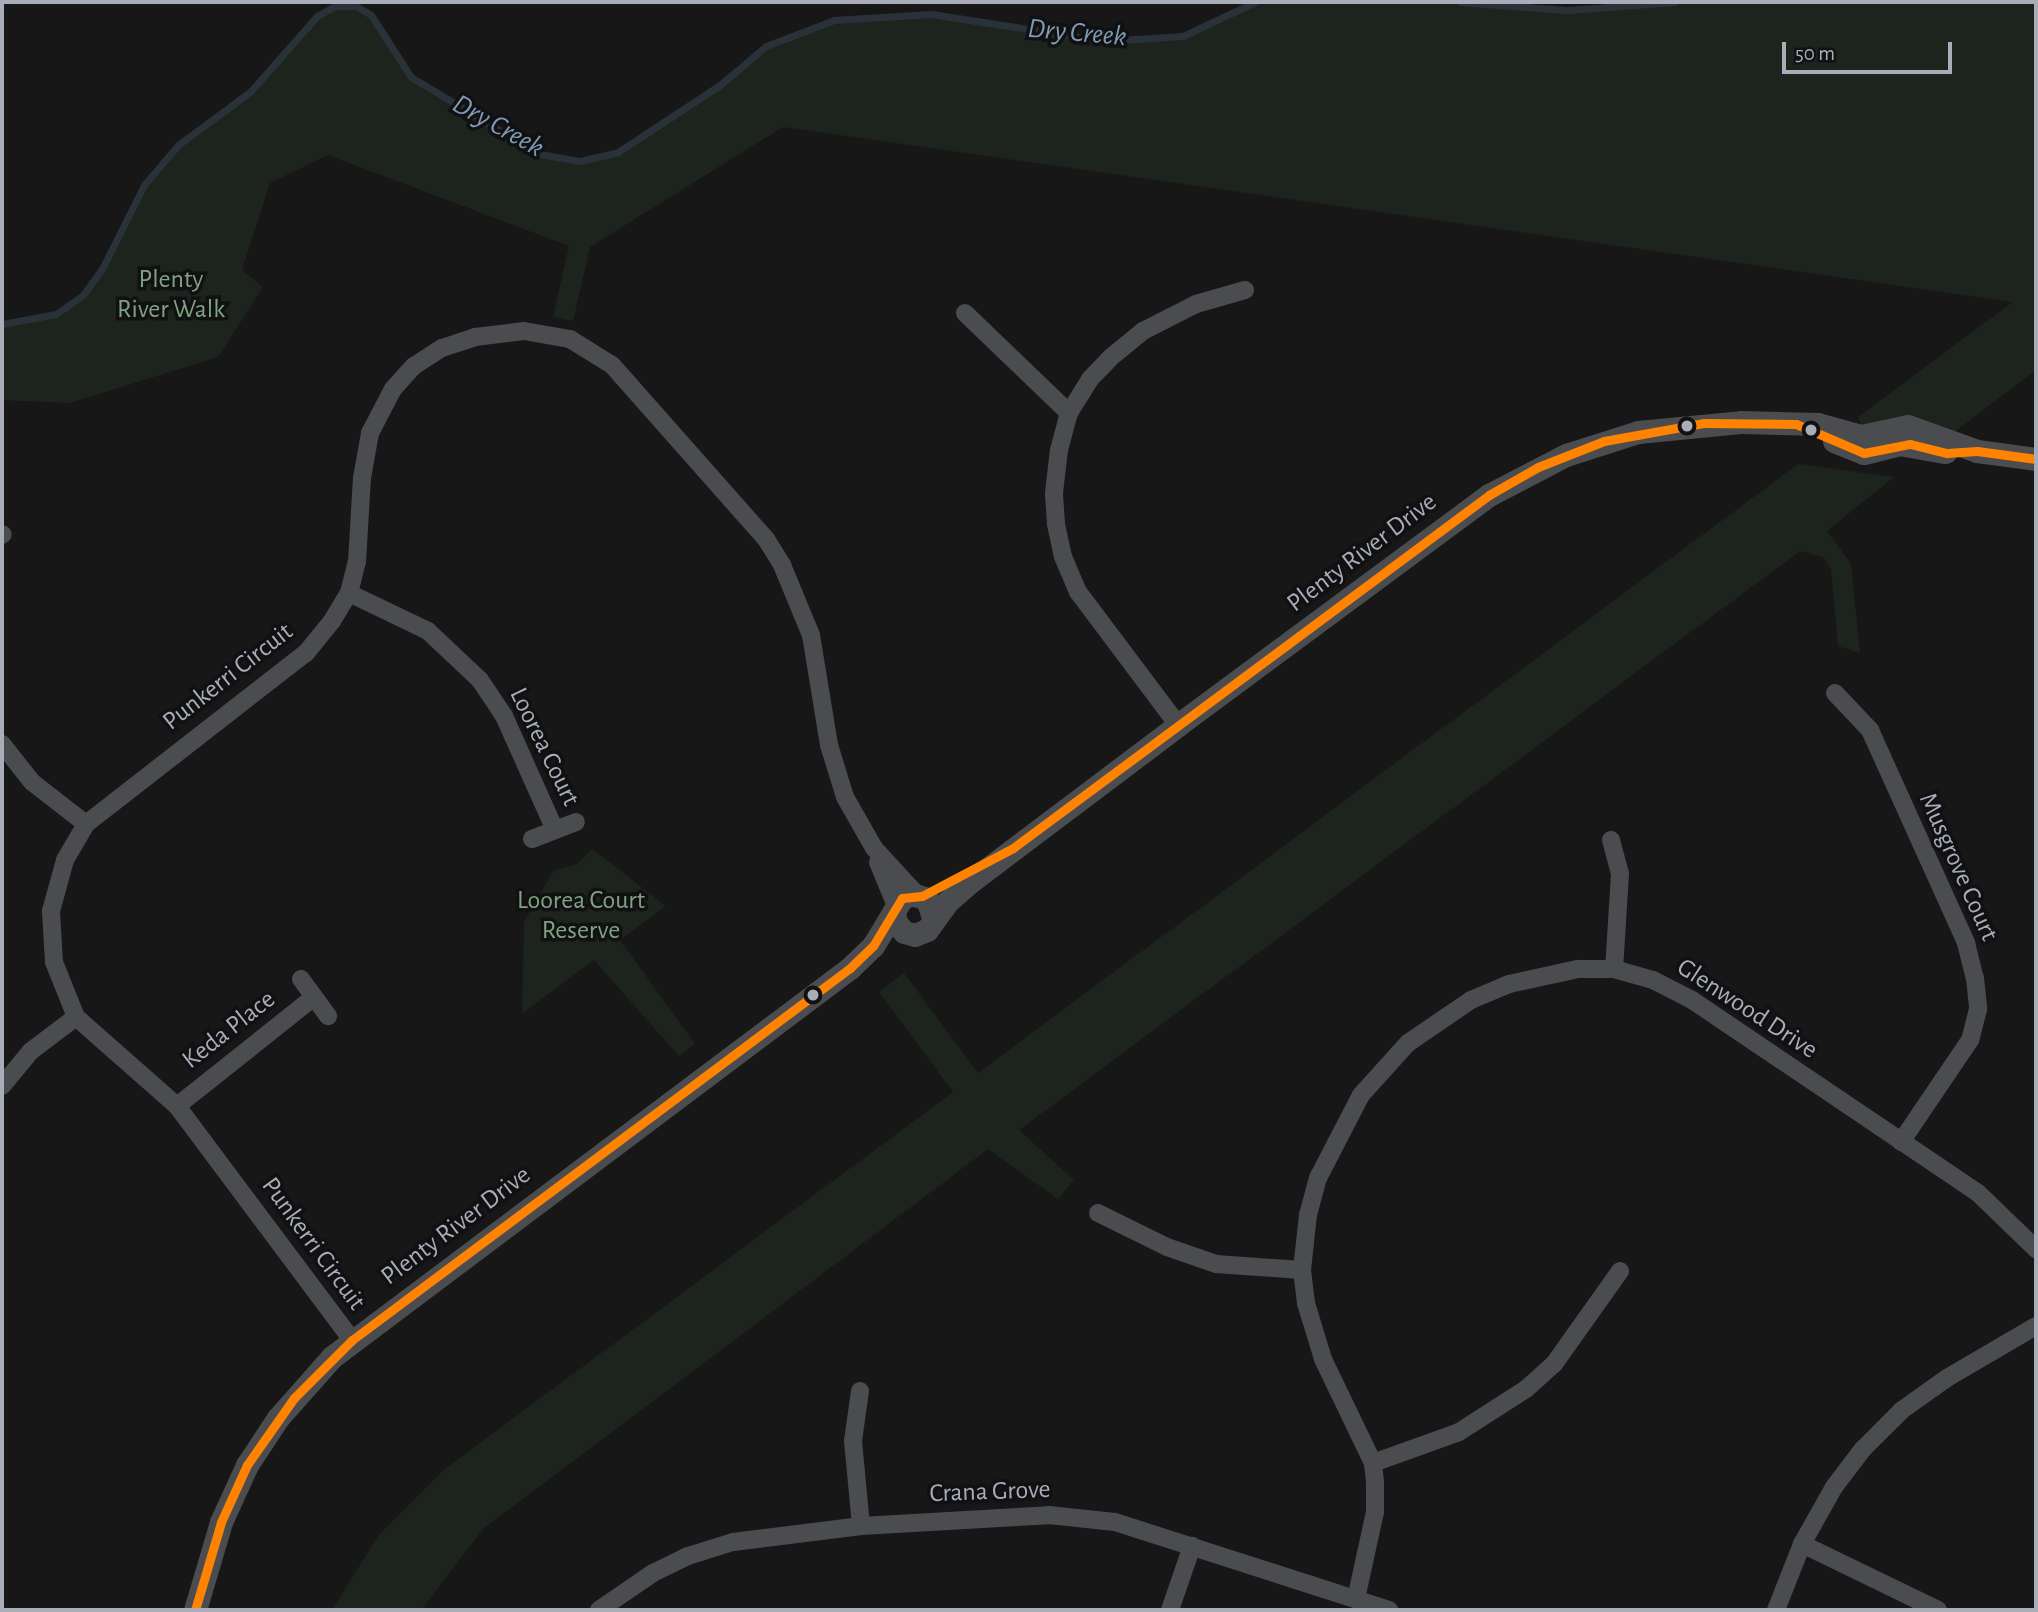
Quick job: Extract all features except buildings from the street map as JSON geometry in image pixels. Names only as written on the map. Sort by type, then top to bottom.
[{"type":"street","points":[[1178,725],[1078,592],[1063,557],[1054,493],[1069,413],[1090,379],[1143,331],[1196,304],[1245,290]]},
{"type":"street","points":[[965,313],[1069,413]]},
{"type":"street","name":"Punkerri Circuit","points":[[352,1340],[177,1106],[76,1017],[54,962],[51,911],[65,860],[86,824],[306,653],[349,593],[361,540],[364,458],[380,410],[393,389],[414,366],[442,348],[475,337],[524,331],[570,339],[612,365],[766,539],[782,565],[811,635],[836,772],[874,848],[895,908]]},
{"type":"street","name":"Plenty River Drive","points":[[850,968],[928,926],[947,902],[1013,848],[1470,508],[1538,467],[1604,441],[1671,427],[1741,422],[1818,424],[1861,436],[1908,426],[1977,451],[2036,459]]},
{"type":"street","name":"Loorea Court","points":[[349,593],[428,631],[480,680],[504,716],[555,830]]},
{"type":"street","name":"Musgrove Court","points":[[1835,693],[1870,730],[1966,943],[1975,978],[1978,1009],[1970,1040],[1901,1142]]},
{"type":"street","points":[[2,744],[32,782],[86,824]]},
{"type":"street","name":"Loorea Court","points":[[532,839],[576,822]]},
{"type":"street","points":[[1611,840],[1620,874],[1614,969]]},
{"type":"street","name":"Punkerri Circuit","points":[[874,848],[920,896]]},
{"type":"street","name":"Plenty River Drive","points":[[920,896],[1013,848]]},
{"type":"street","points":[[920,896],[933,908],[928,926],[904,932],[896,923],[895,908],[902,898],[920,896]]},
{"type":"street","name":"Plenty River Drive","points":[[195,1610],[221,1522],[247,1465],[294,1398],[352,1340],[850,968],[873,946],[895,908]]},
{"type":"street","name":"Glenwood Drive","points":[[1356,1599],[1375,1512],[1373,1463],[1323,1359],[1306,1303],[1302,1270],[1318,1178],[1361,1095],[1408,1043],[1471,1000],[1509,984],[1549,973],[1614,969],[1653,979],[1692,1000],[1978,1194],[2036,1249]]},
{"type":"street","name":"Keda Place","points":[[301,979],[328,1016]]},
{"type":"street","name":"Keda Place","points":[[177,1106],[314,997]]},
{"type":"street","points":[[2,1086],[31,1051],[76,1017]]},
{"type":"street","points":[[1098,1213],[1167,1248],[1216,1265],[1302,1270]]},
{"type":"street","points":[[1373,1463],[1459,1432],[1516,1397],[1554,1364],[1620,1270]]},
{"type":"street","points":[[1776,1610],[1802,1544],[1842,1478],[1902,1410],[2036,1326]]},
{"type":"street","points":[[860,1391],[853,1441],[861,1526]]},
{"type":"street","name":"Crana Grove","points":[[599,1610],[688,1556],[765,1536],[1007,1516],[1088,1517],[1192,1546],[1389,1610]]},
{"type":"street","points":[[1802,1544],[1938,1610]]},
{"type":"street","points":[[1170,1610],[1192,1546]]},
{"type":"green space","name":"Plenty River Walk","points":[[1255,2],[1460,2],[1567,10],[1675,2],[2036,2],[2036,370],[1948,437],[1861,425],[1858,417],[2013,302],[783,127],[590,247],[573,321],[553,317],[569,246],[328,155],[270,183],[242,270],[263,287],[218,357],[70,403],[2,400],[2,324],[56,314],[83,295],[102,269],[144,185],[178,145],[250,92],[317,16],[335,6],[356,6],[371,15],[411,77],[539,154],[580,161],[618,152],[720,85],[766,46],[834,20],[931,14],[1105,41],[1183,36]]},
{"type":"green space","points":[[1798,464],[1894,477],[1827,531],[1851,564],[1860,653],[1838,646],[1831,569],[1823,557],[1800,551],[1019,1130],[1074,1180],[1058,1199],[988,1149],[484,1528],[421,1610],[332,1610],[378,1536],[445,1469],[953,1092],[879,992],[904,973],[978,1073]]},
{"type":"green space","name":"Loorea Court Reserve","points":[[592,849],[666,906],[620,940],[695,1044],[679,1056],[594,960],[522,1014],[524,922],[554,870],[576,865]]},
{"type":"waterway","name":"Dry Creek","points":[[2,324],[56,314],[83,295],[102,269],[144,185],[178,145],[250,92],[317,16],[335,6],[356,6],[371,15],[411,77],[539,154],[580,161],[618,152],[720,85],[766,46],[834,20],[931,14],[1105,41],[1183,36],[1255,2]]},
{"type":"waterway","name":"Dry Creek","points":[[1460,2],[1567,10],[1675,2]]},
{"type":"transit line","points":[[195,1610],[221,1522],[247,1465],[294,1398],[352,1340],[850,968],[873,946],[902,898],[922,896],[1013,848],[1489,495],[1538,467],[1604,441],[1704,423],[1796,424],[1864,453],[1910,444],[1947,453],[1977,451],[2036,459]]}]
